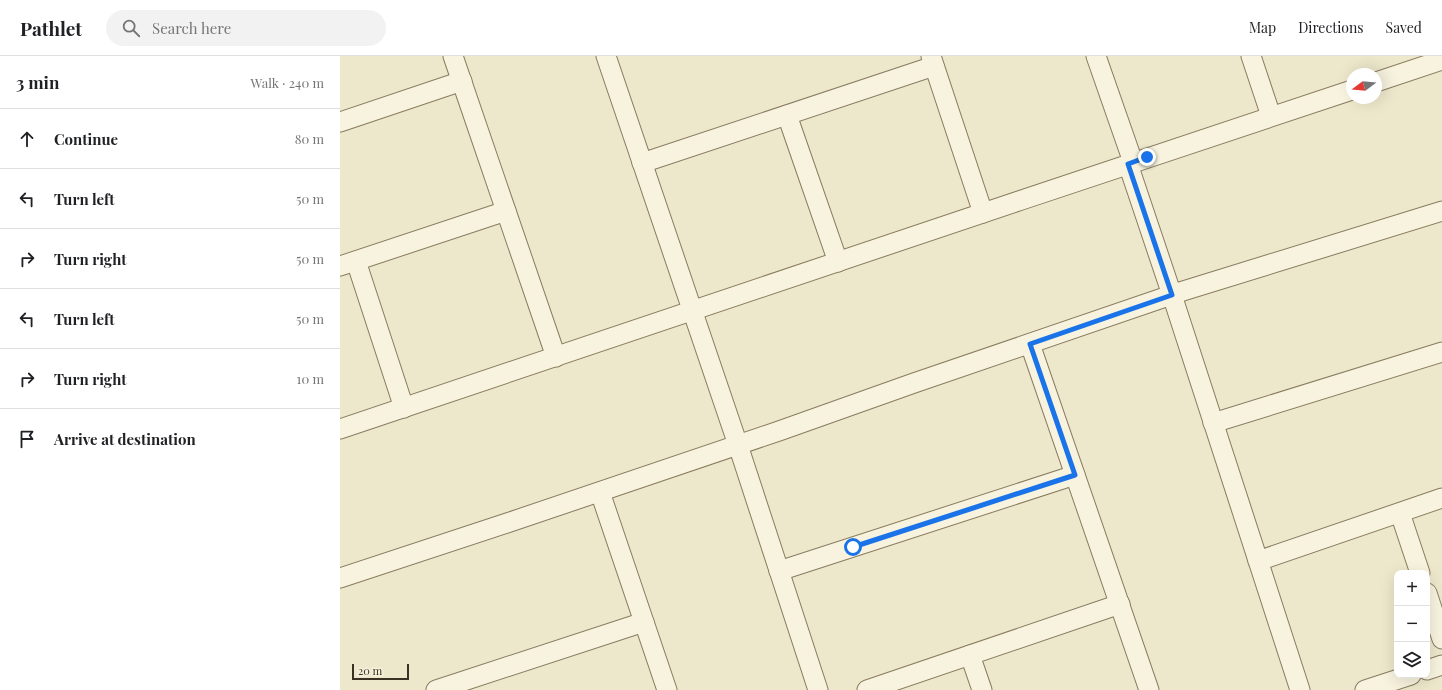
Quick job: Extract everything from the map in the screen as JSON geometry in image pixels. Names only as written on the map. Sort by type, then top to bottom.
[{"type":"street","points":[[453,56],[556,357]]},
{"type":"street","points":[[606,56],[738,445],[818,690]]},
{"type":"street","points":[[1096,56],[1300,690]]},
{"type":"street","points":[[1251,56],[1271,116]]},
{"type":"street","points":[[642,163],[787,115],[932,61],[984,213]]},
{"type":"street","points":[[1382,80],[1431,61]]},
{"type":"street","points":[[340,122],[462,81]]},
{"type":"street","points":[[340,429],[692,312],[1130,163],[1346,92]]},
{"type":"street","points":[[787,115],[838,262]]},
{"type":"street","points":[[404,408],[348,264],[506,211]]},
{"type":"street","points":[[340,578],[600,492],[1172,295],[1442,211]]},
{"type":"street","points":[[1030,344],[1149,690]]},
{"type":"street","points":[[1214,423],[1442,352]]},
{"type":"street","points":[[779,571],[1075,475]]},
{"type":"street","points":[[600,492],[667,690]]},
{"type":"street","points":[[1258,561],[1442,498]]},
{"type":"street","points":[[1400,513],[1419,570]]},
{"type":"street","points":[[1430,602],[1442,639]]},
{"type":"street","points":[[867,690],[1120,604]]},
{"type":"street","points":[[436,690],[644,622]]},
{"type":"street","points":[[970,655],[982,690]]},
{"type":"street","points":[[1430,669],[1442,665]]},
{"type":"street","points":[[1365,690],[1402,678]]},
{"type":"route","points":[[853,547],[1075,475],[1030,344],[1172,295],[1128,164],[1147,157]]}]
